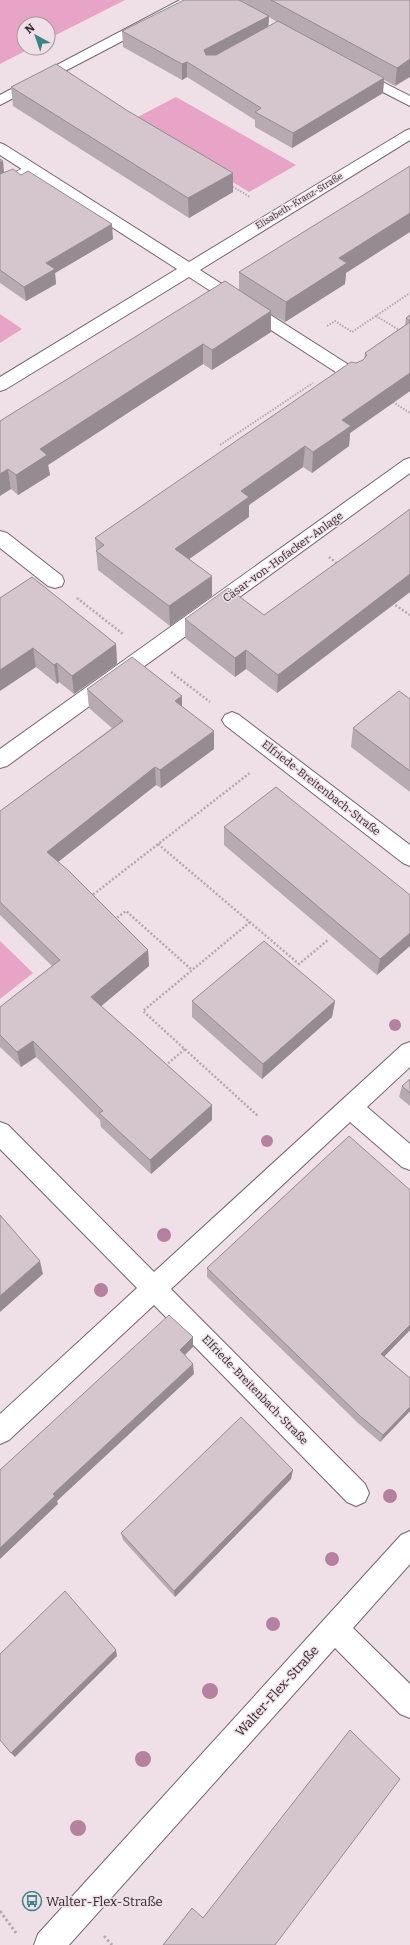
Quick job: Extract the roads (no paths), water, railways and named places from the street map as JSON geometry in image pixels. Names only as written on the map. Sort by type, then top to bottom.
[{"type":"street","points":[[0,101],[190,0]]},
{"type":"street","points":[[347,68],[410,102]]},
{"type":"street","name":"Elisabeth-Kranz-Straße","points":[[0,385],[410,134]]},
{"type":"street","points":[[0,148],[354,376]]},
{"type":"street","name":"Cäsar-von-Hofacker-Anlage","points":[[0,760],[149,654],[410,464]]},
{"type":"street","points":[[0,538],[55,581]]},
{"type":"street","name":"Elfriede-Breitenbach-Straße","points":[[232,720],[410,857]]},
{"type":"street","points":[[0,1431],[410,1052]]},
{"type":"street","points":[[351,1108],[410,1159]]},
{"type":"street","name":"Elfriede-Breitenbach-Straße","points":[[0,1133],[356,1493]]},
{"type":"street","name":"Walter-Flex-Straße","points":[[49,1945],[410,1544]]},
{"type":"street","points":[[334,1628],[410,1704]]},
{"type":"lane","points":[[0,185],[31,168]]},
{"type":"place","name":"Walter-Flex-Straße","points":[[32,1901]]}]
